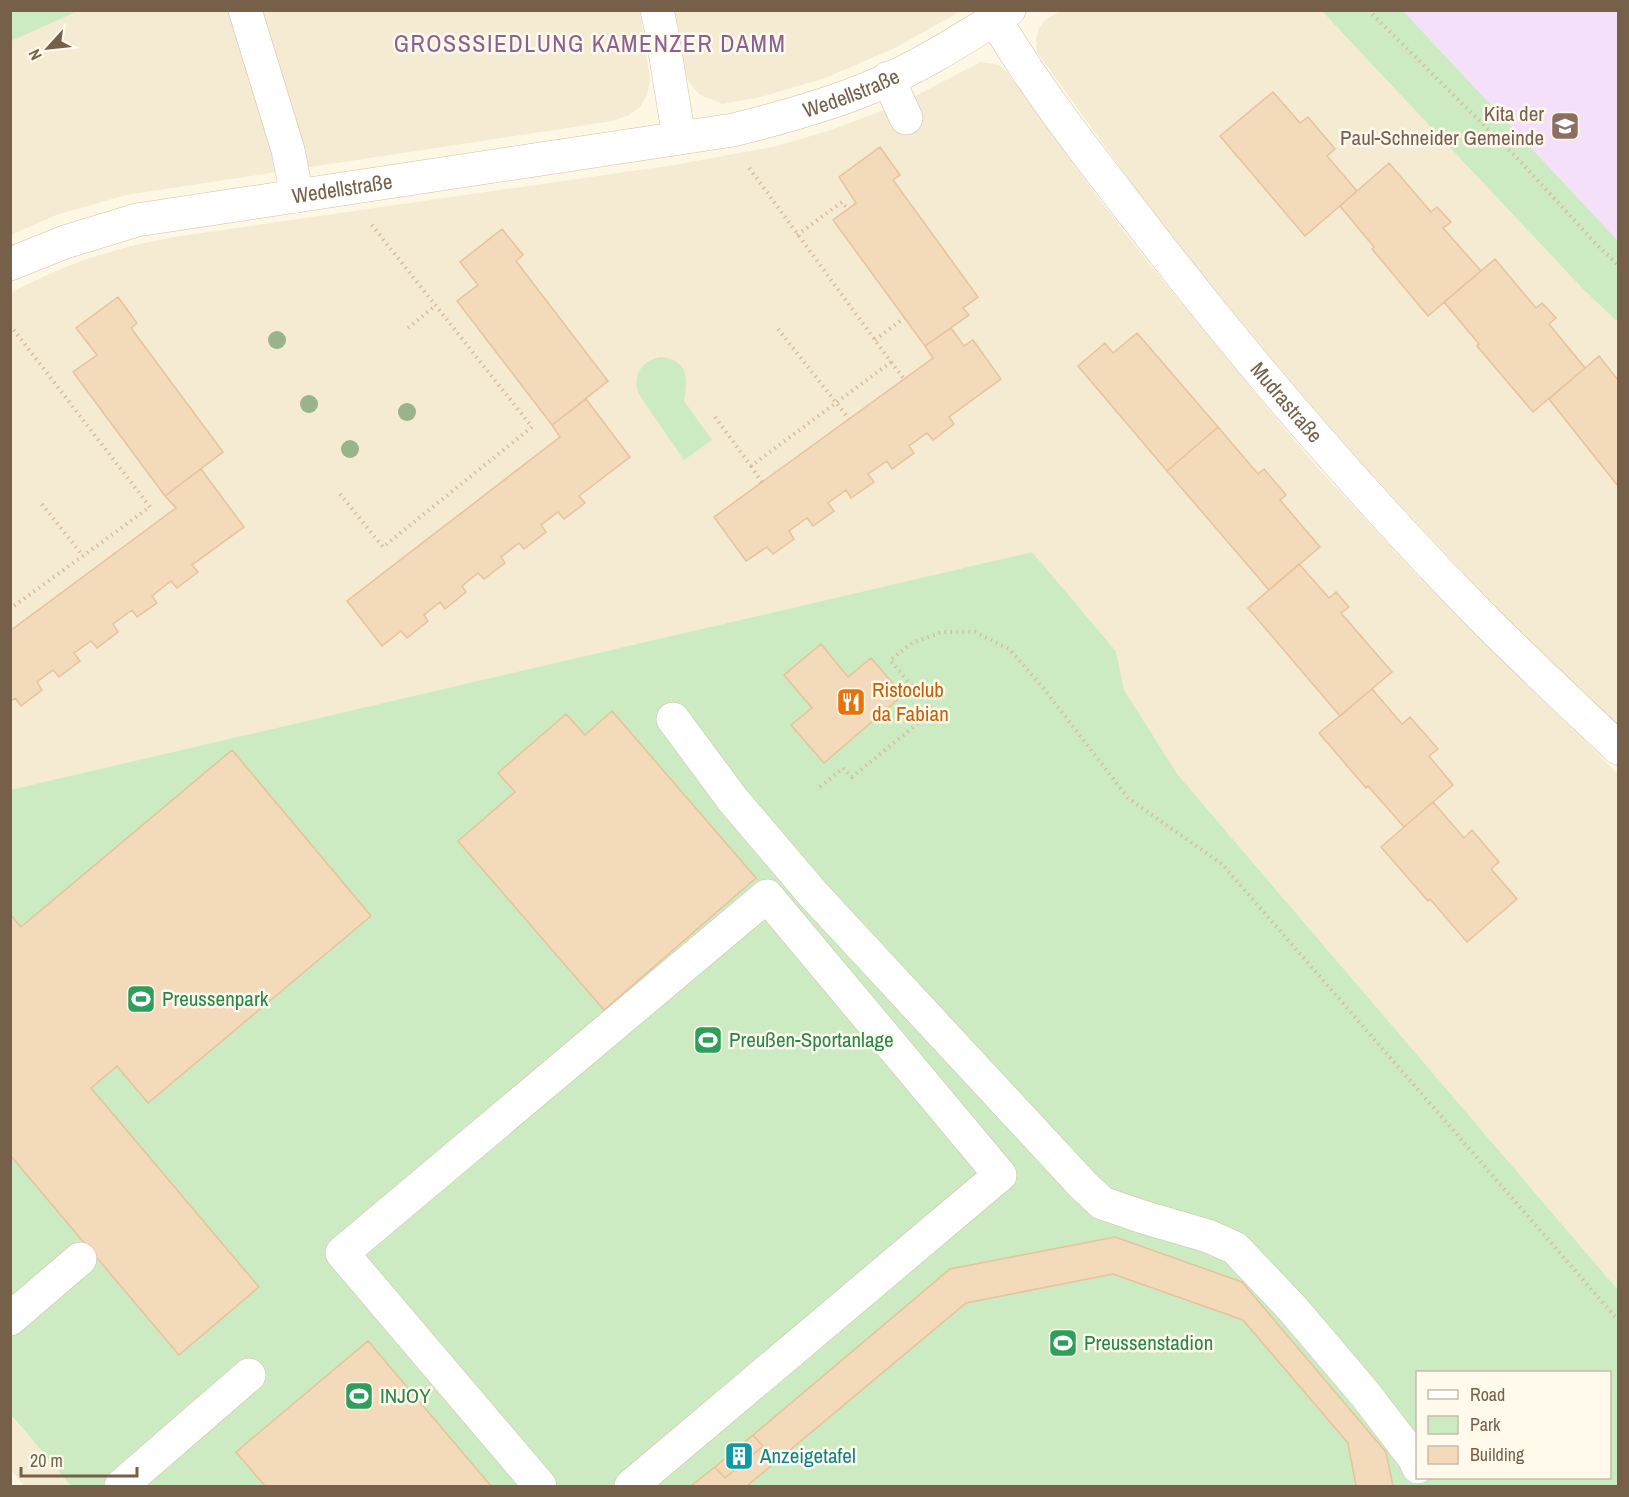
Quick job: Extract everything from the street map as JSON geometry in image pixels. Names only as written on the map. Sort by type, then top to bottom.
[{"type":"street","points":[[245,10],[288,150],[297,196]]},
{"type":"street","points":[[657,10],[679,138]]},
{"type":"street","name":"Wedellstraße","points":[[10,264],[65,242],[137,220],[733,130],[798,113],[865,90],[924,61],[1002,15]]},
{"type":"street","name":"Mudrastraße","points":[[1002,15],[1022,66],[1105,177],[1270,385],[1350,477],[1486,621],[1618,748]]},
{"type":"street","points":[[888,78],[906,118]]},
{"type":"street","points":[[673,719],[733,800],[813,894],[1082,1184],[1102,1203],[1143,1218],[1208,1236],[1234,1248],[1292,1308],[1365,1394],[1416,1462]]},
{"type":"street","points":[[540,1486],[342,1253],[768,896],[1000,1175],[631,1486]]},
{"type":"street","points":[[10,1319],[80,1259]]},
{"type":"street","points":[[143,1480],[249,1375]]},
{"type":"path","points":[[1368,10],[1520,161],[1618,266]]},
{"type":"path","points":[[746,164],[904,379]]},
{"type":"path","points":[[797,236],[842,202],[848,209]]},
{"type":"path","points":[[340,494],[383,547],[532,427],[371,224]]},
{"type":"path","points":[[408,328],[435,306]]},
{"type":"path","points":[[875,340],[904,318]]},
{"type":"path","points":[[10,325],[150,507],[10,609]]},
{"type":"path","points":[[778,329],[849,419]]},
{"type":"path","points":[[751,466],[891,362]]},
{"type":"path","points":[[715,417],[762,483]]},
{"type":"path","points":[[42,504],[83,556]]},
{"type":"path","points":[[820,787],[843,768],[852,777],[933,711],[890,660],[912,643],[942,632],[975,632],[1009,649],[1044,689],[1128,798],[1222,864],[1618,1320]]},
{"type":"shaded area","points":[[11,11],[640,11],[650,79],[647,94],[640,107],[629,115],[613,121],[126,195],[56,215],[11,235]]},
{"type":"shaded area","points":[[675,11],[961,11],[895,48],[825,78],[761,97],[722,104],[699,94],[688,80],[683,66]]},
{"type":"shaded area","points":[[1060,11],[1618,11],[1618,728],[1474,584],[1375,478],[1292,383],[1163,227],[1037,52],[1036,39],[1039,28],[1045,20]]},
{"type":"shaded area","name":"Kita der Paul-Schneider Gemeinde","points":[[1403,11],[1618,11],[1618,241]]},
{"type":"shaded area","points":[[981,62],[999,65],[1007,72],[1150,265],[1318,468],[1414,572],[1618,774],[1618,1290],[1178,775],[1124,690],[1116,651],[1032,552],[11,790],[10,293],[86,259],[174,237],[674,165],[777,146],[831,130],[900,104]]},
{"type":"shaded area","points":[[10,1415],[71,1486],[24,1486],[11,1470]]},
{"type":"green space","points":[[11,10],[78,10],[78,11],[11,41]]},
{"type":"green space","points":[[1322,11],[1403,11],[1618,241],[1618,322],[1585,291]]},
{"type":"green space","points":[[661,357],[677,362],[682,367],[686,378],[684,401],[712,440],[684,460],[638,393],[637,380],[640,369],[649,361]]},
{"type":"green space","name":"Preußen-Sportanlage","points":[[1032,552],[1116,651],[1124,690],[1178,775],[1618,1290],[1618,1486],[71,1486],[11,1415],[10,790]]},
{"type":"building","points":[[1273,92],[1300,123],[1308,117],[1335,149],[1327,156],[1357,191],[1305,236],[1220,136]]},
{"type":"building","points":[[880,147],[900,175],[893,180],[978,297],[963,308],[969,315],[925,346],[833,220],[856,203],[839,177]]},
{"type":"building","points":[[1389,163],[1431,212],[1437,207],[1451,222],[1443,228],[1481,271],[1428,316],[1372,249],[1374,247],[1340,206]]},
{"type":"building","points":[[502,229],[523,255],[516,261],[608,381],[552,425],[457,301],[478,285],[460,262]]},
{"type":"building","points":[[1495,259],[1536,308],[1542,303],[1556,318],[1549,324],[1585,368],[1533,412],[1477,346],[1479,344],[1444,302]]},
{"type":"building","points":[[118,297],[137,323],[131,328],[223,452],[165,496],[73,372],[97,355],[76,328]]},
{"type":"building","points":[[951,328],[964,346],[973,340],[1001,379],[949,417],[954,424],[933,440],[927,433],[909,446],[914,453],[892,469],[887,461],[868,474],[874,482],[851,498],[846,490],[828,503],[834,511],[813,526],[807,518],[789,531],[794,539],[773,554],[767,547],[746,561],[714,517],[933,358],[925,346]]},
{"type":"building","points":[[1137,333],[1218,427],[1167,471],[1078,366],[1105,343],[1113,353]]},
{"type":"building","points":[[1599,356],[1618,380],[1618,486],[1549,399]]},
{"type":"building","points":[[586,399],[630,457],[579,496],[585,503],[564,519],[558,512],[541,525],[546,532],[524,549],[519,543],[501,557],[505,563],[484,579],[478,573],[462,586],[466,592],[445,609],[440,602],[424,615],[428,621],[407,638],[401,631],[382,646],[347,601],[560,437],[552,425]]},
{"type":"building","points":[[1218,427],[1258,474],[1264,469],[1286,495],[1280,500],[1320,547],[1269,590],[1167,471]]},
{"type":"building","points":[[201,469],[244,527],[192,565],[198,572],[177,588],[171,581],[152,596],[157,603],[137,617],[132,610],[113,624],[118,632],[97,648],[91,641],[74,653],[80,661],[59,677],[53,670],[37,682],[42,690],[21,706],[15,698],[10,702],[10,631],[176,508],[165,496]]},
{"type":"building","points":[[1299,564],[1329,598],[1336,592],[1349,607],[1341,613],[1392,672],[1340,716],[1248,608]]},
{"type":"building","name":"Ristoclub da Fabian","points":[[821,644],[848,677],[871,658],[903,695],[824,763],[791,725],[812,708],[784,675]]},
{"type":"building","points":[[1372,689],[1402,724],[1410,717],[1438,749],[1429,756],[1453,785],[1404,827],[1368,786],[1366,788],[1319,733]]},
{"type":"building","points":[[612,711],[756,878],[604,1010],[458,841],[515,792],[498,773],[566,714],[585,735]]},
{"type":"building","name":"Preussenpark","points":[[232,750],[371,916],[148,1103],[117,1066],[91,1088],[259,1287],[179,1355],[10,1155],[10,914],[21,927]]},
{"type":"building","points":[[1433,802],[1464,838],[1472,830],[1499,862],[1491,869],[1517,899],[1467,942],[1381,847]]},
{"type":"building","points":[[1115,1237],[1242,1282],[1386,1452],[1393,1486],[1356,1486],[1348,1443],[1243,1320],[1113,1274],[966,1303],[747,1486],[691,1486],[715,1467],[725,1478],[763,1446],[753,1435],[950,1269]]},
{"type":"building","name":"INJOY","points":[[368,1341],[491,1486],[265,1486],[236,1452]]},
{"type":"building","name":"Anzeigetafel","points":[[753,1435],[763,1446],[725,1478],[715,1467]]},
{"type":"place","name":"Kita der Paul-Schneider Gemeinde","points":[[1565,126]]},
{"type":"place","name":"Ristoclub da Fabian","points":[[851,702]]},
{"type":"place","name":"Preussenpark","points":[[141,999]]},
{"type":"place","name":"Preußen-Sportanlage","points":[[708,1040]]},
{"type":"place","name":"Preussenstadion","points":[[1063,1343]]},
{"type":"place","name":"INJOY","points":[[359,1396]]},
{"type":"place","name":"Anzeigetafel","points":[[739,1456]]},
{"type":"district","name":"GROSSSIEDLUNG KAMENZER DAMM","points":[[590,44]]}]
